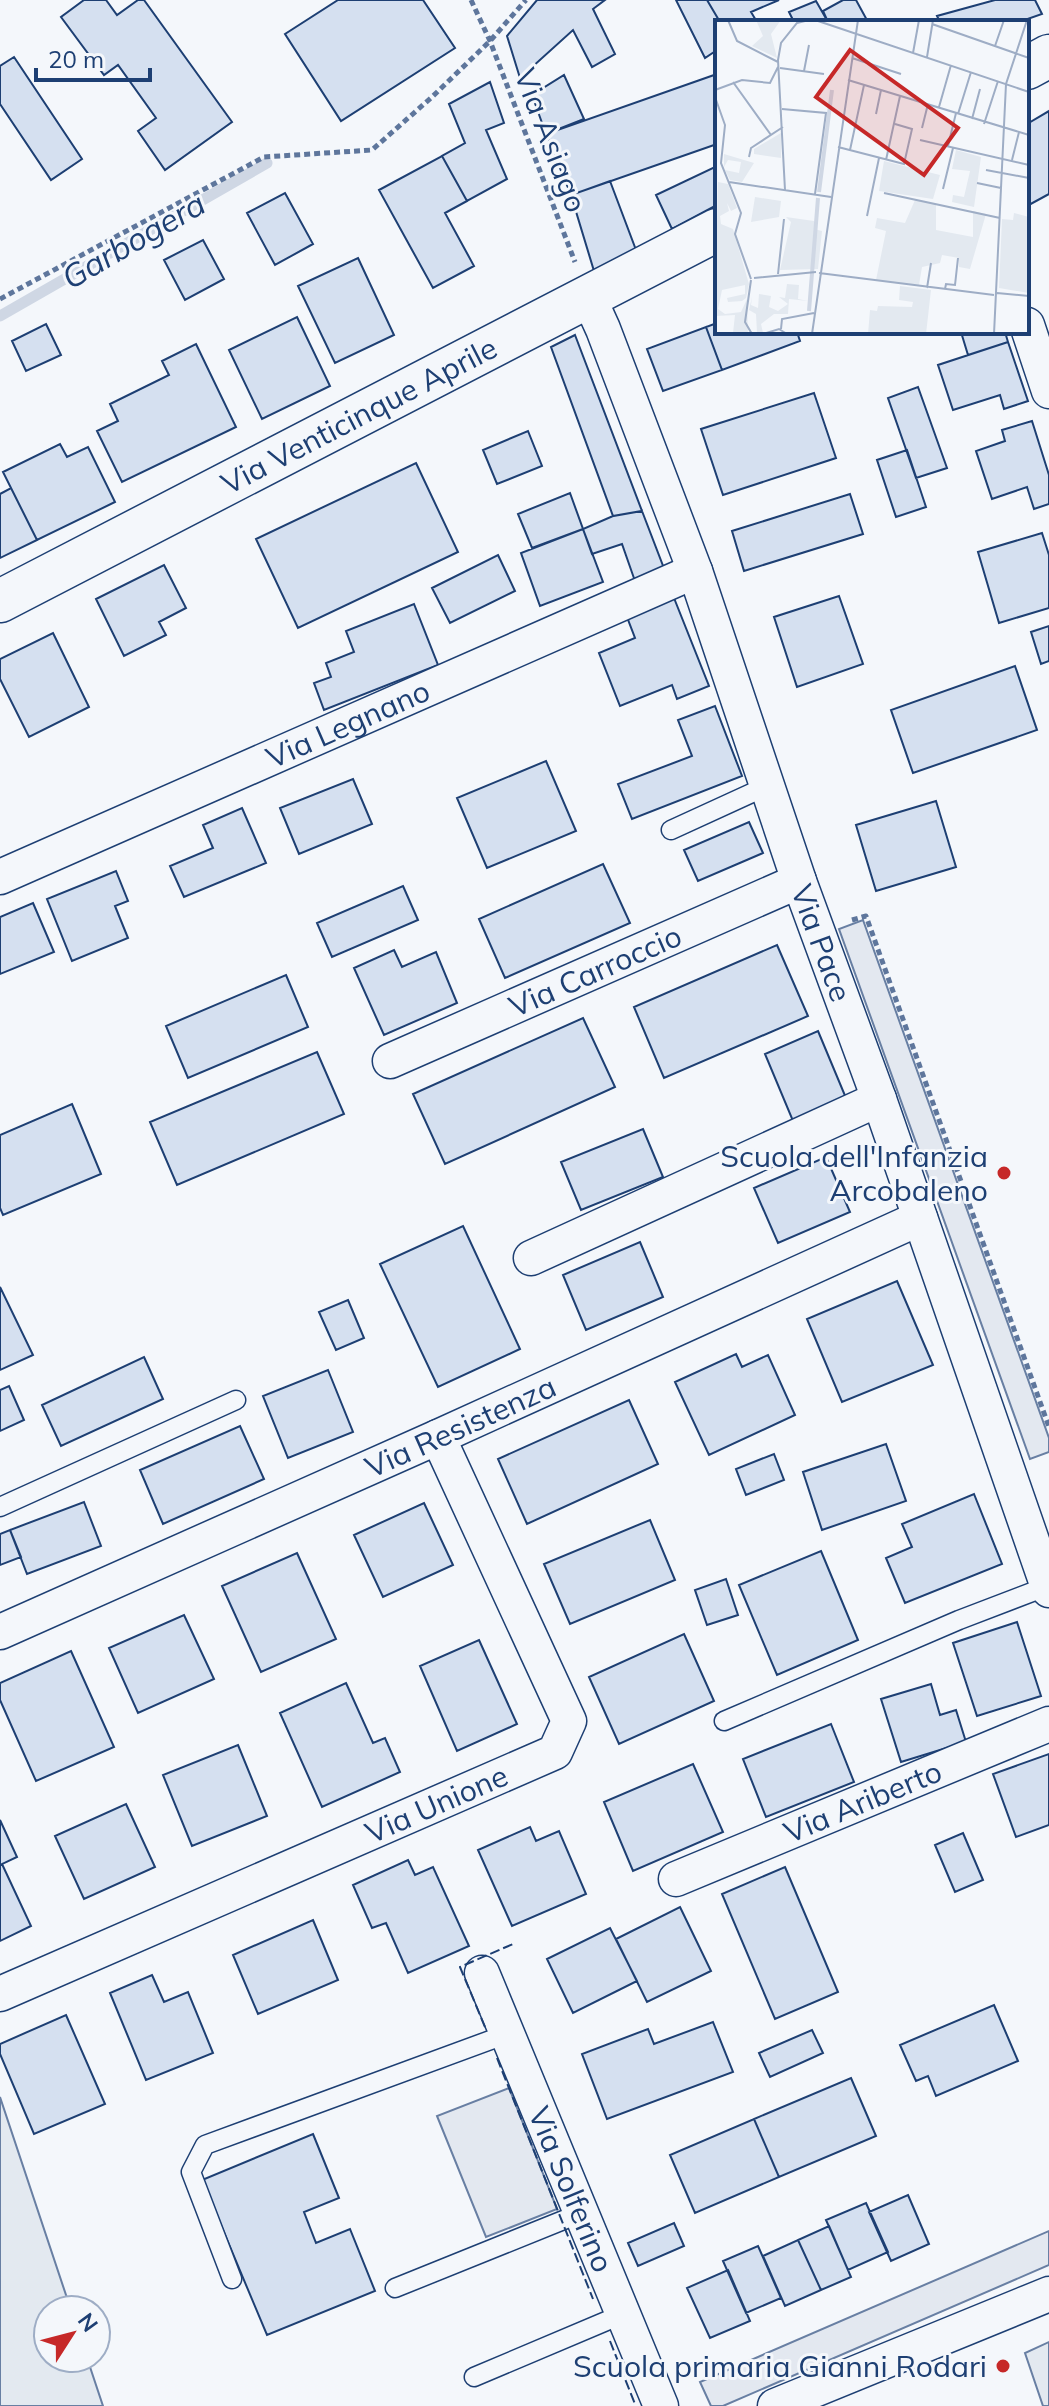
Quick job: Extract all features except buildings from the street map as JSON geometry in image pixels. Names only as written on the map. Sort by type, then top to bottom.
[{"type":"street","points":[[1029,67],[1049,56]]},
{"type":"street","name":"Via Venticinque Aprile","points":[[0,601],[715,231]]},
{"type":"street","name":"Via Pace","points":[[588,296],[695,571],[799,881],[1046,1573]]},
{"type":"street","points":[[1029,331],[1049,391]]},
{"type":"street","name":"Via Legnano","points":[[0,877],[695,571]]},
{"type":"street","name":"Via Carroccio","points":[[390,1061],[799,881]]},
{"type":"street","points":[[531,1258],[879,1099]]},
{"type":"street","name":"Via Resistenza","points":[[0,1632],[920,1218]]},
{"type":"street","name":"Via Unione","points":[[0,1994],[555,1752],[569,1721],[438,1437]]},
{"type":"street","name":"Via Ariberto","points":[[676,1879],[1049,1724]]},
{"type":"street","name":"Via Solferino","points":[[482,1973],[661,2406]]},
{"type":"street","points":[[775,2406],[1049,2294]]},
{"type":"lane","points":[[671,830],[767,786]]},
{"type":"lane","points":[[0,1507],[236,1400]]},
{"type":"lane","points":[[724,1721],[959,1620],[1046,1573]]},
{"type":"lane","points":[[232,2279],[191,2172],[205,2145],[507,2034]]},
{"type":"lane","points":[[395,2288],[581,2213]]},
{"type":"lane","points":[[474,2377],[623,2314]]},
{"type":"path","name":"Via Asiago","points":[[471,0],[490,41],[588,296]]},
{"type":"path","points":[[0,299],[264,157],[372,150],[490,41],[526,0]]},
{"type":"shaded area","points":[[863,920],[1049,1438],[1049,1452],[1030,1459],[839,929]]},
{"type":"shaded area","points":[[509,2088],[557,2209],[486,2237],[437,2116]]},
{"type":"shaded area","points":[[0,2097],[66,2294],[32,2294],[32,2374],[92,2374],[103,2406],[0,2406]]},
{"type":"shaded area","points":[[1049,2231],[1049,2265],[723,2406],[711,2406],[700,2382]]},
{"type":"shaded area","points":[[1049,2342],[1049,2406],[1043,2406],[1025,2353]]},
{"type":"waterway","name":"Garbogera","points":[[0,316],[267,163]]},
{"type":"fence","points":[[485,2027],[460,1967],[513,1944]]},
{"type":"fence","points":[[497,2058],[593,2299]]},
{"type":"fence","points":[[610,2341],[635,2404]]},
{"type":"place","name":"Scuola dell'Infanzia Arcobaleno","points":[[1004,1173]]},
{"type":"place","name":"Scuola primaria Gianni Rodari","points":[[1003,2366]]}]
